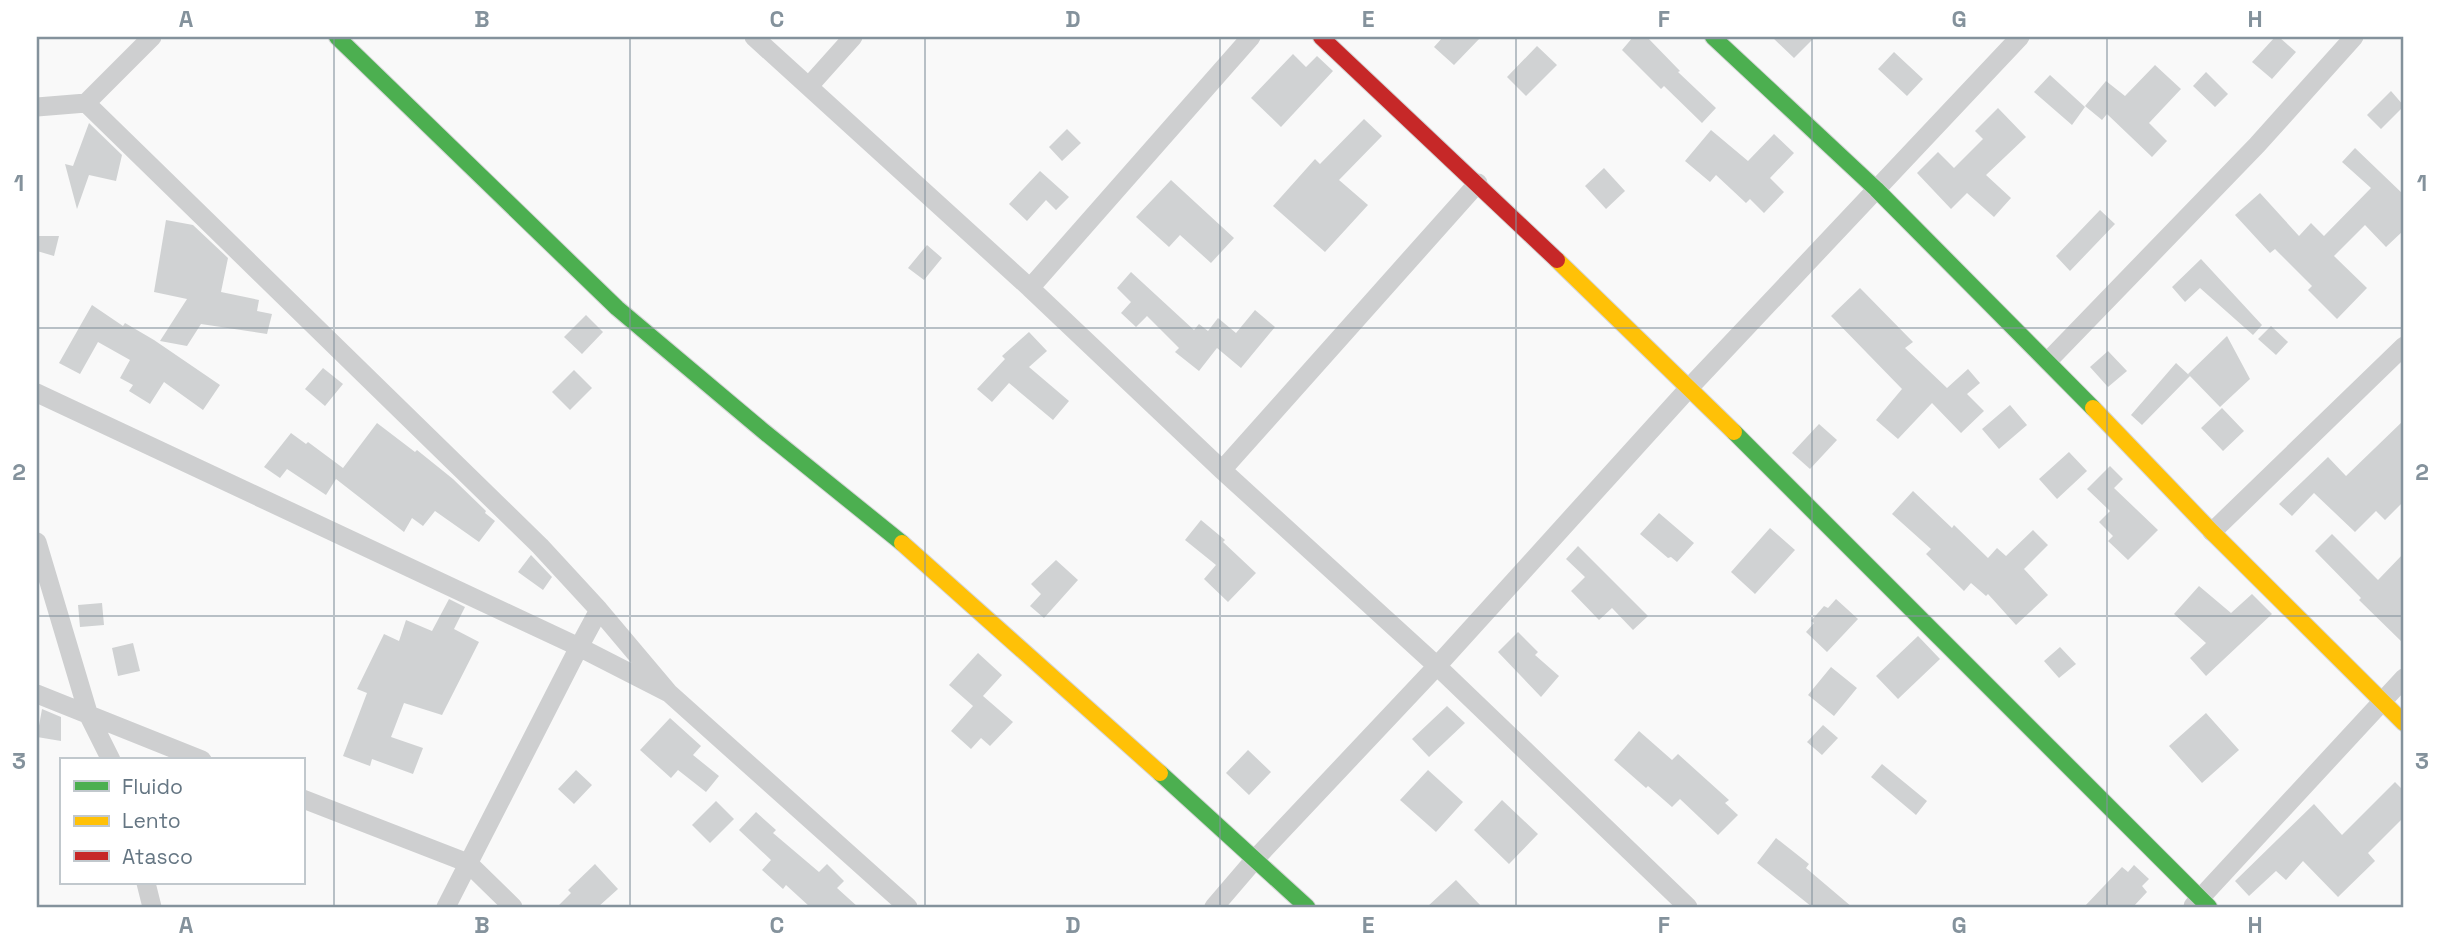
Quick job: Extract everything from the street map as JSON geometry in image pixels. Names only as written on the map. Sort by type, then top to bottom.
[{"type":"street","points":[[37,107],[86,103],[152,37]]},
{"type":"street","points":[[337,37],[617,308],[899,540],[1256,858],[1307,907]]},
{"type":"street","points":[[754,37],[810,85],[1222,470],[1437,666],[1688,907]]},
{"type":"street","points":[[810,85],[853,37]]},
{"type":"street","points":[[1030,288],[1251,37]]},
{"type":"street","points":[[1321,37],[1478,183],[1948,643],[2200,904],[2404,678]]},
{"type":"street","points":[[1713,37],[1876,189],[2048,361],[2212,532],[2404,723]]},
{"type":"street","points":[[1214,907],[1689,388],[2020,37]]},
{"type":"street","points":[[2048,361],[2257,145],[2354,37]]},
{"type":"street","points":[[86,103],[540,546],[669,693],[908,907]]},
{"type":"street","points":[[1222,470],[1478,183]]},
{"type":"street","points":[[2212,532],[2404,346]]},
{"type":"street","points":[[37,393],[579,647],[669,693]]},
{"type":"street","points":[[37,542],[89,716],[110,758]]},
{"type":"street","points":[[446,907],[598,610]]},
{"type":"street","points":[[37,694],[197,758]]},
{"type":"street","points":[[304,799],[468,863],[513,907]]},
{"type":"street","points":[[146,884],[152,907]]},
{"type":"building","points":[[1443,37],[1481,37],[1454,65],[1434,47]]},
{"type":"building","points":[[1633,37],[1647,37],[1680,71],[1678,72],[1716,108],[1702,123],[1664,86],[1661,89],[1622,50]]},
{"type":"building","points":[[1772,37],[1815,37],[1794,58]]},
{"type":"building","points":[[2275,37],[2279,37],[2296,52],[2272,79],[2252,62]]},
{"type":"building","points":[[1537,46],[1557,65],[1526,96],[1507,77]]},
{"type":"building","points":[[1894,52],[1923,79],[1907,96],[1878,69]]},
{"type":"building","points":[[1293,54],[1306,67],[1317,56],[1333,71],[1281,127],[1251,98]]},
{"type":"building","points":[[2155,65],[2181,89],[2149,123],[2167,141],[2152,157],[2107,114],[2102,120],[2085,106],[2106,81],[2125,96]]},
{"type":"building","points":[[2206,72],[2228,94],[2215,107],[2193,86]]},
{"type":"building","points":[[2050,75],[2085,107],[2072,125],[2034,92]]},
{"type":"building","points":[[2391,91],[2404,106],[2381,129],[2367,115]]},
{"type":"building","points":[[1998,108],[2026,137],[1986,175],[2011,198],[1994,217],[1967,193],[1951,209],[1917,173],[1938,152],[1954,168],[1983,139],[1975,131]]},
{"type":"building","points":[[1364,119],[1382,136],[1339,180],[1368,205],[1325,252],[1273,206],[1315,159],[1320,164]]},
{"type":"building","points":[[89,123],[122,155],[116,181],[89,175],[77,209],[65,164],[73,166]]},
{"type":"building","points":[[1067,129],[1081,143],[1062,161],[1049,147]]},
{"type":"building","points":[[1711,130],[1748,161],[1774,134],[1794,153],[1770,178],[1784,192],[1764,213],[1750,199],[1746,203],[1716,175],[1710,182],[1685,161]]},
{"type":"building","points":[[2355,148],[2404,195],[2404,230],[2386,247],[2365,225],[2334,256],[2367,288],[2337,319],[2308,290],[2312,286],[2275,249],[2270,253],[2235,215],[2260,193],[2299,236],[2311,223],[2324,236],[2371,188],[2342,162]]},
{"type":"building","points":[[1604,168],[1625,191],[1606,209],[1585,186]]},
{"type":"building","points":[[1040,171],[1069,197],[1056,210],[1046,200],[1027,221],[1009,204]]},
{"type":"building","points":[[1171,180],[1234,238],[1211,263],[1180,235],[1169,247],[1136,217]]},
{"type":"building","points":[[2100,210],[2115,224],[2070,271],[2056,256]]},
{"type":"building","points":[[166,220],[193,225],[228,258],[221,292],[259,300],[257,311],[272,314],[267,334],[201,324],[187,346],[160,341],[187,299],[154,292]]},
{"type":"building","points":[[37,236],[59,236],[54,256],[37,251]]},
{"type":"building","points":[[927,245],[942,258],[924,280],[908,268]]},
{"type":"building","points":[[2201,259],[2262,325],[2253,335],[2200,288],[2185,302],[2172,287]]},
{"type":"building","points":[[1131,272],[1194,330],[1199,324],[1208,331],[1218,318],[1236,333],[1255,310],[1275,327],[1241,368],[1217,348],[1199,371],[1175,352],[1179,348],[1147,316],[1136,327],[1121,313],[1131,302],[1117,288]]},
{"type":"building","points":[[1860,288],[1913,342],[1905,348],[1947,388],[1968,369],[1980,383],[1967,394],[1984,411],[1961,433],[1932,403],[1898,439],[1876,420],[1902,389],[1831,316]]},
{"type":"building","points":[[92,305],[123,326],[125,323],[154,340],[220,385],[203,410],[164,382],[150,404],[129,391],[133,385],[120,378],[130,360],[98,342],[80,374],[59,363]]},
{"type":"building","points":[[586,315],[603,332],[582,354],[564,337]]},
{"type":"building","points":[[2271,326],[2288,342],[2276,355],[2258,339]]},
{"type":"building","points":[[1029,332],[1047,351],[1029,367],[1069,401],[1053,420],[1009,383],[992,402],[977,389],[1005,359],[1002,356]]},
{"type":"building","points":[[2227,336],[2250,379],[2220,407],[2188,374]]},
{"type":"building","points":[[2108,351],[2127,371],[2108,387],[2090,367]]},
{"type":"building","points":[[2176,363],[2190,376],[2142,425],[2131,415]]},
{"type":"building","points":[[323,368],[343,384],[325,406],[305,389]]},
{"type":"building","points":[[574,370],[592,388],[570,410],[552,392]]},
{"type":"building","points":[[2010,405],[2027,425],[1999,449],[1982,429]]},
{"type":"building","points":[[2222,408],[2244,431],[2223,451],[2201,428]]},
{"type":"building","points":[[2404,420],[2404,501],[2385,520],[2376,511],[2355,532],[2314,493],[2292,516],[2279,504],[2328,457],[2346,476]]},
{"type":"building","points":[[377,423],[453,479],[495,521],[479,542],[435,511],[423,526],[412,518],[404,532],[336,479],[326,495],[287,469],[280,478],[264,467],[291,433],[343,468]]},
{"type":"building","points":[[1819,424],[1837,440],[1810,469],[1792,453]]},
{"type":"building","points":[[2069,452],[2087,471],[2057,499],[2039,479]]},
{"type":"building","points":[[2110,466],[2123,479],[2114,488],[2158,530],[2128,560],[2108,541],[2113,536],[2099,522],[2110,511],[2087,489]]},
{"type":"building","points":[[1913,491],[1988,558],[1997,548],[2006,556],[2033,530],[2048,545],[2024,569],[2048,595],[2016,625],[1988,594],[1986,596],[1971,583],[1964,591],[1926,554],[1931,549],[1892,514]]},
{"type":"building","points":[[1659,513],[1694,543],[1677,562],[1671,557],[1668,558],[1640,534]]},
{"type":"building","points":[[1201,520],[1225,540],[1223,542],[1256,573],[1228,602],[1204,579],[1216,565],[1185,540]]},
{"type":"building","points":[[1770,528],[1795,550],[1755,594],[1731,572]]},
{"type":"building","points":[[2332,534],[2378,580],[2404,553],[2404,644],[2315,551]]},
{"type":"building","points":[[1578,546],[1648,616],[1633,630],[1612,608],[1599,620],[1571,591],[1585,577],[1566,559]]},
{"type":"building","points":[[531,555],[552,577],[543,590],[518,572]]},
{"type":"building","points":[[1056,560],[1078,580],[1044,618],[1030,606],[1041,594],[1031,584]]},
{"type":"building","points":[[2199,586],[2231,613],[2252,594],[2272,614],[2206,676],[2190,658],[2206,643],[2174,614]]},
{"type":"building","points":[[449,599],[465,607],[454,629],[479,642],[442,715],[404,703],[391,737],[423,748],[413,774],[372,759],[370,766],[343,756],[367,693],[357,689],[384,634],[399,641],[406,620],[432,631]]},
{"type":"building","points":[[1836,599],[1858,619],[1827,652],[1806,632],[1814,623],[1811,621],[1824,606],[1828,608]]},
{"type":"building","points":[[102,603],[104,625],[80,627],[78,605]]},
{"type":"building","points":[[1518,632],[1538,652],[1535,655],[1559,676],[1541,697],[1498,652]]},
{"type":"building","points":[[1918,636],[1940,659],[1898,699],[1876,676]]},
{"type":"building","points":[[133,643],[140,671],[118,676],[112,648]]},
{"type":"building","points":[[2060,647],[2076,664],[2059,678],[2044,661]]},
{"type":"building","points":[[978,653],[1002,675],[983,696],[1013,722],[990,746],[981,738],[971,749],[951,731],[973,706],[949,685]]},
{"type":"building","points":[[1831,667],[1857,688],[1834,716],[1808,695]]},
{"type":"building","points":[[1447,706],[1465,723],[1429,757],[1412,739]]},
{"type":"building","points":[[42,709],[61,717],[61,741],[37,737]]},
{"type":"building","points":[[2206,713],[2239,750],[2202,783],[2169,746]]},
{"type":"building","points":[[670,718],[701,746],[693,755],[719,776],[706,792],[678,770],[671,778],[640,750]]},
{"type":"building","points":[[1823,725],[1838,738],[1822,755],[1807,742]]},
{"type":"building","points":[[1639,731],[1672,760],[1678,754],[1729,800],[1725,803],[1738,815],[1718,835],[1680,799],[1672,807],[1614,760]]},
{"type":"building","points":[[1248,750],[1271,772],[1249,795],[1226,773]]},
{"type":"building","points":[[1882,764],[1927,801],[1916,815],[1871,777]]},
{"type":"building","points":[[576,770],[592,785],[574,804],[558,789]]},
{"type":"building","points":[[1428,770],[1463,802],[1436,832],[1400,800]]},
{"type":"building","points":[[2395,782],[2404,791],[2404,817],[2368,853],[2375,861],[2338,897],[2303,861],[2286,880],[2276,871],[2249,896],[2235,881],[2314,804],[2342,835]]},
{"type":"building","points":[[1502,800],[1538,834],[1509,864],[1474,830]]},
{"type":"building","points":[[716,801],[734,819],[710,843],[692,825]]},
{"type":"building","points":[[756,812],[776,830],[773,833],[819,872],[827,864],[844,881],[837,888],[858,907],[810,907],[786,885],[783,889],[762,870],[771,860],[739,830]]},
{"type":"building","points":[[1776,838],[1809,864],[1806,868],[1852,907],[1812,907],[1757,863]]},
{"type":"building","points":[[595,864],[618,889],[598,907],[557,907],[571,893],[568,890]]},
{"type":"building","points":[[2134,865],[2149,879],[2142,886],[2147,892],[2133,907],[2084,907],[2122,867],[2128,872]]},
{"type":"building","points":[[1456,880],[1482,907],[1427,907]]},
{"type":"traffic: fast","points":[[337,37],[617,308],[902,543]]},
{"type":"traffic: fast","points":[[1713,37],[1876,189],[2093,408]]},
{"type":"traffic: fast","points":[[1734,432],[2209,907]]},
{"type":"traffic: fast","points":[[1160,773],[1307,907]]},
{"type":"traffic: slow","points":[[1557,260],[1734,432]]},
{"type":"traffic: slow","points":[[2093,408],[2212,532],[2404,723]]},
{"type":"traffic: slow","points":[[902,543],[1160,773]]},
{"type":"traffic: jam","points":[[1321,37],[1557,260]]}]
